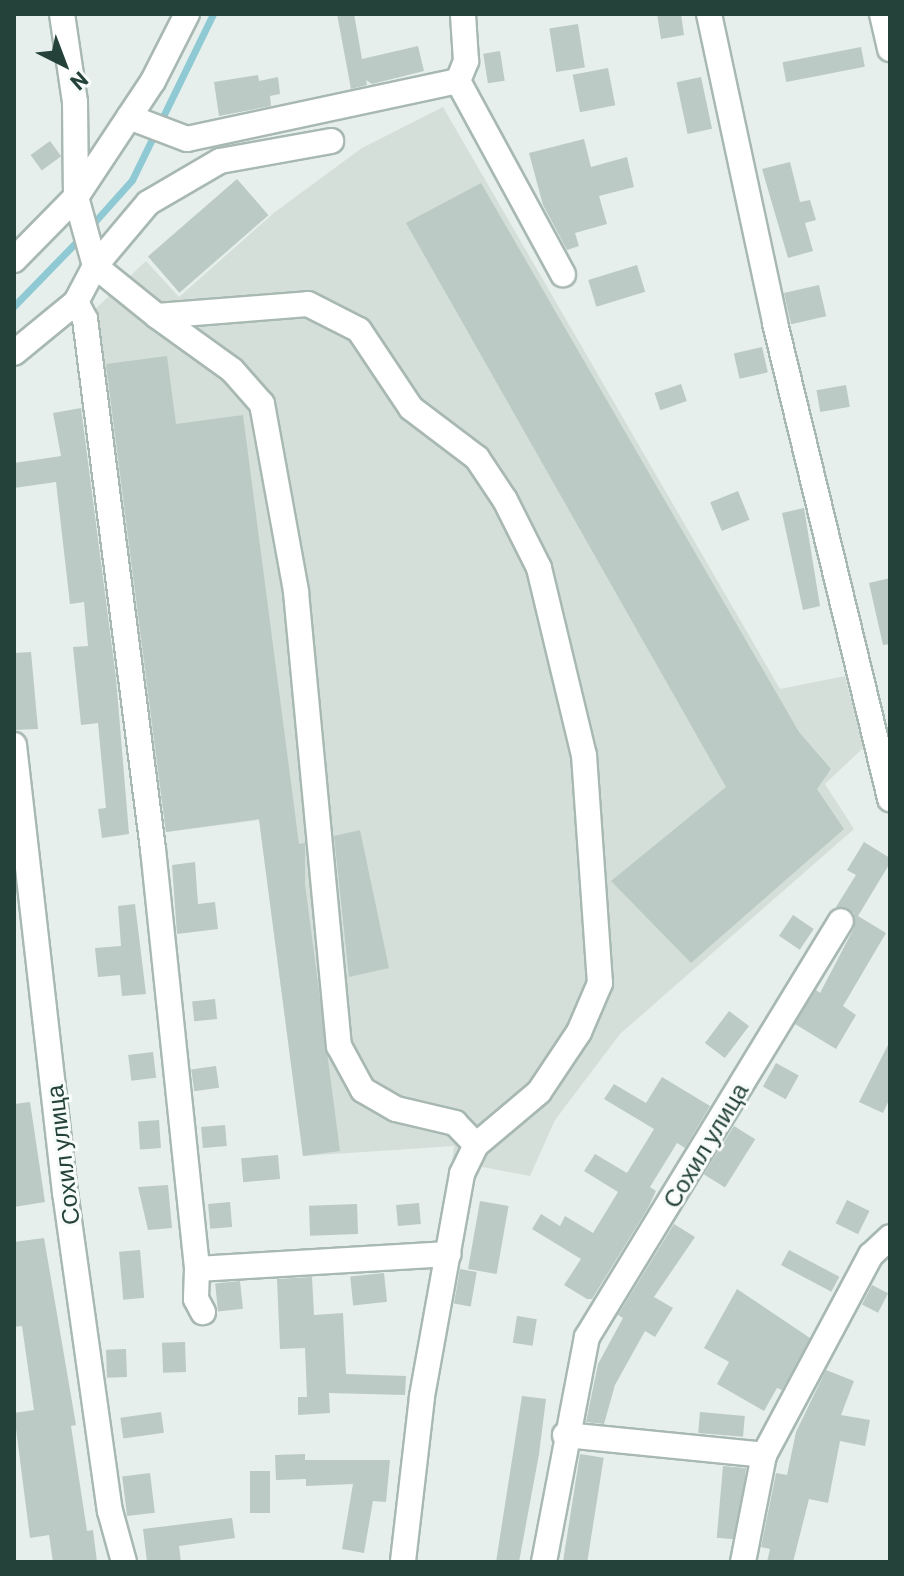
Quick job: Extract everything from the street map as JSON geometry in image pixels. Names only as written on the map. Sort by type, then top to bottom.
[{"type":"street","points":[[62,14],[75,102],[76,197],[95,266],[232,370],[262,404],[296,592],[339,1046],[363,1090],[396,1109],[455,1123],[476,1145]]},
{"type":"street","points":[[14,260],[76,197],[129,117],[187,14]]},
{"type":"street","points":[[458,81],[466,61],[463,14]]},
{"type":"street","points":[[709,14],[775,323],[890,799]]},
{"type":"street","points":[[882,14],[890,49]]},
{"type":"street","points":[[129,117],[187,139],[458,81]]},
{"type":"street","points":[[458,81],[563,274]]},
{"type":"street","points":[[14,353],[76,302],[95,266],[148,203],[220,161],[331,141]]},
{"type":"street","points":[[76,302],[85,319],[153,849],[197,1269],[196,1299],[203,1312]]},
{"type":"street","points":[[157,316],[308,304],[359,330],[411,408],[477,458],[539,568],[584,755],[600,983],[579,1032],[539,1092],[476,1145],[462,1174],[422,1397],[403,1562]]},
{"type":"street","name":"Сохил улица","points":[[14,745],[65,1192],[110,1511],[124,1562]]},
{"type":"street","name":"Сохил улица","points":[[544,1562],[565,1435],[587,1337],[841,921]]},
{"type":"street","points":[[743,1562],[764,1455],[871,1255],[890,1237]]},
{"type":"street","points":[[197,1269],[449,1254]]},
{"type":"street","points":[[565,1435],[764,1455]]},
{"type":"shaded area","points":[[443,107],[780,689],[845,676],[863,748],[825,784],[854,829],[620,1034],[555,1120],[530,1176],[452,1161],[454,1146],[303,1156],[259,820],[166,832],[90,314],[146,261],[179,297],[275,212],[362,148]]},
{"type":"building","points":[[337,14],[354,14],[362,59],[418,46],[424,71],[372,84],[366,80],[367,85],[351,89]]},
{"type":"building","points":[[657,14],[681,14],[684,35],[661,39]]},
{"type":"building","points":[[578,24],[585,67],[556,72],[549,29]]},
{"type":"building","points":[[861,47],[865,67],[786,82],[782,62]]},
{"type":"building","points":[[500,51],[505,81],[488,83],[483,54]]},
{"type":"building","points":[[608,68],[615,105],[580,112],[573,75]]},
{"type":"building","points":[[258,75],[259,81],[278,77],[280,94],[270,96],[271,106],[219,116],[214,82]]},
{"type":"building","points":[[701,77],[712,129],[688,134],[677,82]]},
{"type":"building","points":[[584,139],[591,167],[627,157],[634,187],[599,196],[607,224],[575,233],[579,246],[567,250],[543,205],[529,153]]},
{"type":"building","points":[[50,141],[61,156],[42,170],[31,155]]},
{"type":"building","points":[[790,162],[800,202],[810,200],[816,220],[805,223],[813,251],[788,258],[762,169]]},
{"type":"building","points":[[237,179],[268,215],[179,293],[148,256]]},
{"type":"building","points":[[481,183],[799,732],[831,769],[817,789],[844,829],[691,963],[611,881],[726,787],[406,223]]},
{"type":"building","points":[[637,265],[645,292],[596,307],[588,280]]},
{"type":"building","points":[[819,285],[826,316],[791,324],[784,293]]},
{"type":"building","points":[[762,347],[768,372],[740,379],[734,354]]},
{"type":"building","points":[[167,356],[176,424],[243,415],[299,844],[305,843],[305,884],[340,1151],[303,1156],[259,819],[166,832],[106,364]]},
{"type":"building","points":[[681,384],[687,401],[660,410],[655,393]]},
{"type":"building","points":[[846,385],[850,407],[820,412],[816,390]]},
{"type":"building","points":[[81,408],[116,678],[129,834],[102,838],[98,809],[106,808],[98,723],[81,725],[73,647],[88,646],[84,602],[70,604],[56,482],[14,488],[14,463],[61,456],[53,413]]},
{"type":"building","points":[[738,491],[750,520],[722,531],[710,502]]},
{"type":"building","points":[[804,508],[820,606],[803,610],[782,513]]},
{"type":"building","points":[[890,578],[890,644],[883,645],[869,583]]},
{"type":"building","points":[[31,652],[38,729],[14,730],[14,653]]},
{"type":"building","points":[[360,830],[389,968],[349,977],[334,836]]},
{"type":"building","points":[[864,842],[890,858],[890,863],[858,916],[886,933],[843,1006],[856,1015],[836,1049],[795,1024],[816,990],[820,993],[854,928],[854,913],[836,907],[856,875],[847,870]]},
{"type":"building","points":[[195,862],[198,904],[215,902],[218,929],[177,934],[172,865]]},
{"type":"building","points":[[135,904],[146,994],[122,996],[120,975],[98,977],[95,948],[121,946],[118,906]]},
{"type":"building","points":[[793,915],[814,929],[800,950],[779,936]]},
{"type":"building","points":[[215,999],[217,1019],[194,1021],[192,1001]]},
{"type":"building","points":[[729,1011],[749,1026],[725,1058],[705,1043]]},
{"type":"building","points":[[890,1041],[890,1098],[883,1113],[859,1102]]},
{"type":"building","points":[[153,1052],[156,1078],[131,1081],[128,1055]]},
{"type":"building","points":[[776,1063],[799,1076],[786,1099],[763,1087]]},
{"type":"building","points":[[216,1066],[219,1088],[194,1091],[191,1069]]},
{"type":"building","points":[[662,1077],[710,1106],[685,1148],[677,1143],[650,1187],[656,1191],[648,1208],[592,1299],[587,1299],[564,1285],[581,1259],[532,1229],[541,1214],[560,1226],[565,1216],[593,1233],[618,1192],[584,1171],[595,1154],[627,1173],[654,1129],[604,1099],[614,1084],[646,1103]]},
{"type":"building","points":[[30,1102],[45,1202],[14,1207],[14,1104]]},
{"type":"building","points":[[159,1120],[161,1148],[140,1149],[138,1121]]},
{"type":"building","points":[[225,1125],[227,1146],[203,1148],[201,1127]]},
{"type":"building","points":[[734,1126],[755,1139],[725,1188],[704,1174]]},
{"type":"building","points":[[278,1155],[280,1179],[243,1182],[241,1158]]},
{"type":"building","points":[[168,1185],[172,1228],[148,1230],[138,1187]]},
{"type":"building","points":[[847,1200],[869,1211],[858,1234],[836,1223]]},
{"type":"building","points":[[480,1201],[509,1206],[497,1274],[468,1269]]},
{"type":"building","points":[[230,1202],[232,1227],[210,1229],[208,1204]]},
{"type":"building","points":[[419,1203],[421,1224],[398,1226],[396,1205]]},
{"type":"building","points":[[357,1204],[358,1234],[310,1236],[309,1206]]},
{"type":"building","points":[[674,1224],[695,1237],[654,1297],[673,1308],[655,1337],[645,1331],[615,1385],[604,1424],[586,1422],[598,1364],[623,1318],[618,1315]]},
{"type":"building","points":[[44,1238],[76,1425],[71,1426],[87,1531],[93,1530],[97,1562],[53,1562],[49,1535],[30,1538],[14,1413],[34,1410],[22,1326],[14,1327],[14,1242]]},
{"type":"building","points":[[140,1250],[144,1298],[123,1300],[119,1252]]},
{"type":"building","points":[[789,1250],[839,1277],[831,1292],[781,1265]]},
{"type":"building","points":[[460,1269],[477,1272],[471,1306],[454,1303]]},
{"type":"building","points":[[384,1273],[387,1302],[353,1305],[350,1277]]},
{"type":"building","points":[[312,1277],[314,1315],[343,1313],[346,1374],[406,1376],[405,1395],[329,1393],[330,1413],[298,1415],[298,1397],[307,1397],[305,1348],[280,1349],[277,1279]]},
{"type":"building","points":[[240,1281],[243,1309],[218,1311],[215,1284]]},
{"type":"building","points":[[872,1285],[888,1293],[878,1313],[862,1305]]},
{"type":"building","points":[[737,1289],[810,1338],[782,1390],[777,1388],[764,1411],[717,1384],[729,1362],[704,1348]]},
{"type":"building","points":[[517,1316],[537,1319],[533,1346],[513,1343]]},
{"type":"building","points":[[185,1342],[186,1372],[163,1373],[162,1343]]},
{"type":"building","points":[[126,1349],[127,1377],[107,1378],[106,1350]]},
{"type":"building","points":[[826,1370],[854,1381],[841,1415],[870,1420],[865,1446],[840,1441],[828,1503],[809,1499],[793,1562],[767,1562],[770,1549],[761,1547],[776,1473],[787,1475],[796,1432]]},
{"type":"building","points":[[522,1396],[546,1399],[539,1454],[519,1562],[496,1562]]},
{"type":"building","points":[[161,1412],[164,1433],[123,1439],[120,1418]]},
{"type":"building","points":[[700,1412],[745,1416],[743,1437],[698,1433]]},
{"type":"building","points":[[305,1454],[305,1460],[390,1460],[386,1502],[373,1501],[364,1553],[342,1549],[353,1484],[306,1486],[306,1479],[276,1480],[275,1455]]},
{"type":"building","points":[[580,1454],[604,1458],[587,1562],[563,1562]]},
{"type":"building","points":[[723,1466],[746,1468],[740,1540],[717,1538]]},
{"type":"building","points":[[250,1471],[270,1471],[270,1513],[250,1513]]},
{"type":"building","points":[[150,1473],[155,1513],[127,1516],[122,1476]]},
{"type":"building","points":[[232,1518],[235,1538],[179,1546],[181,1562],[147,1562],[143,1529]]},
{"type":"waterway","points":[[90,227],[132,180],[213,14]]},
{"type":"waterway","points":[[14,306],[82,236]]}]
